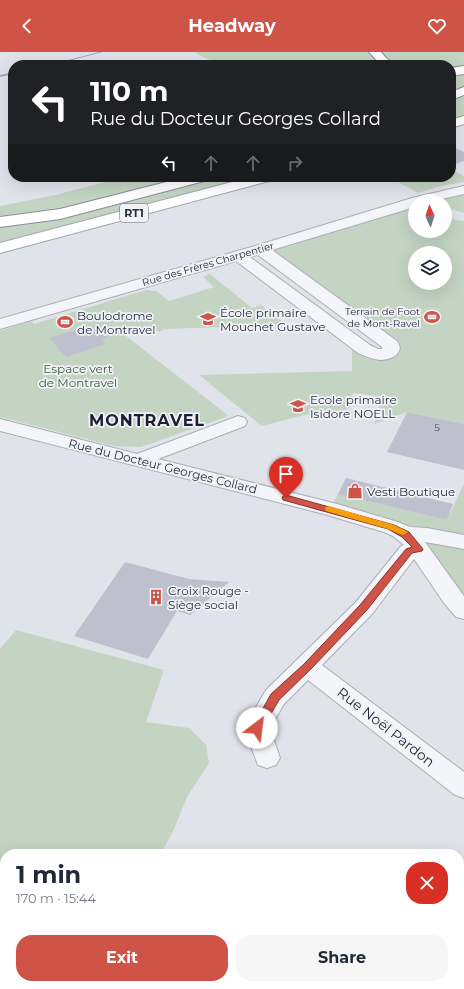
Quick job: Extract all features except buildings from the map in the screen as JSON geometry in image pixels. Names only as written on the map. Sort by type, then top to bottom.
[{"type":"main road","points":[[368,54],[380,60]]},
{"type":"main road","points":[[0,214],[66,203],[147,182]]},
{"type":"main road","points":[[0,223],[60,214],[184,182]]},
{"type":"main road","name":"RT1","points":[[0,248],[249,182]]},
{"type":"street","name":"Rue des Frères Charpentier","points":[[438,194],[464,190]]},
{"type":"street","name":"Rue des Frères Charpentier","points":[[0,324],[239,256],[408,203]]},
{"type":"street","points":[[239,256],[364,349],[374,354],[385,355],[391,351],[391,345],[260,249]]},
{"type":"street","points":[[138,460],[238,422]]},
{"type":"street","name":"Rue du Docteur Georges Collard","points":[[0,425],[330,509],[391,527],[412,542],[427,535],[464,542]]},
{"type":"street","points":[[412,542],[464,611]]},
{"type":"street","points":[[267,758],[257,728],[275,697],[364,608],[409,551],[412,542]]},
{"type":"street","name":"Rue Noël Pardon","points":[[307,666],[464,787]]},
{"type":"green space","points":[[195,52],[464,52],[464,125],[456,127],[456,60],[212,60],[198,55]]},
{"type":"green space","points":[[456,172],[464,176],[464,182],[437,187],[418,193],[398,182],[456,182]]},
{"type":"green space","points":[[106,182],[260,182],[0,250],[0,206],[55,195]]},
{"type":"green space","points":[[464,190],[464,213],[452,209],[452,194],[451,194]]},
{"type":"green space","points":[[408,204],[408,238],[452,238],[452,218],[464,221],[464,424],[407,412],[374,424],[382,397],[353,393],[350,408],[319,419],[308,414],[262,426],[199,375],[352,371],[352,350],[364,357],[376,360],[387,359],[400,353],[398,344],[269,247]]},
{"type":"green space","name":"Espace vert de Montravel","points":[[210,274],[252,308],[261,305],[287,325],[163,329],[163,331],[121,332],[229,416],[141,447],[114,446],[0,417],[0,331],[31,321],[34,324],[146,290],[156,291],[169,301],[214,287],[203,277]]},
{"type":"green space","points":[[464,484],[464,611],[413,541],[330,509],[338,494],[447,520]]},
{"type":"green space","points":[[16,630],[164,670],[146,722],[189,728],[206,745],[209,763],[187,797],[174,829],[164,849],[0,849],[0,649]]},
{"type":"waterway","points":[[70,60],[102,52]]},
{"type":"waterway","points":[[0,76],[8,74]]},
{"type":"slow traffic","points":[[329,509],[356,518],[380,523],[403,532]]},
{"type":"place","name":"Terrain de Foot de Mont-Ravel","points":[[432,317]]},
{"type":"place","name":"École primaire Mouchet Gustave","points":[[208,319]]},
{"type":"place","name":"Boulodrome de Montravel","points":[[65,322]]},
{"type":"place","name":"Ecole primaire Isidore NOELL","points":[[298,406]]},
{"type":"place","name":"Vesti Boutique","points":[[355,491]]},
{"type":"place","name":"Croix Rouge - Siège social","points":[[156,597]]},
{"type":"district","name":"MONTRAVEL","points":[[147,420]]},
{"type":"route","points":[[257,728],[275,697],[364,608],[409,551],[419,549],[406,534],[391,527],[286,498]]}]
